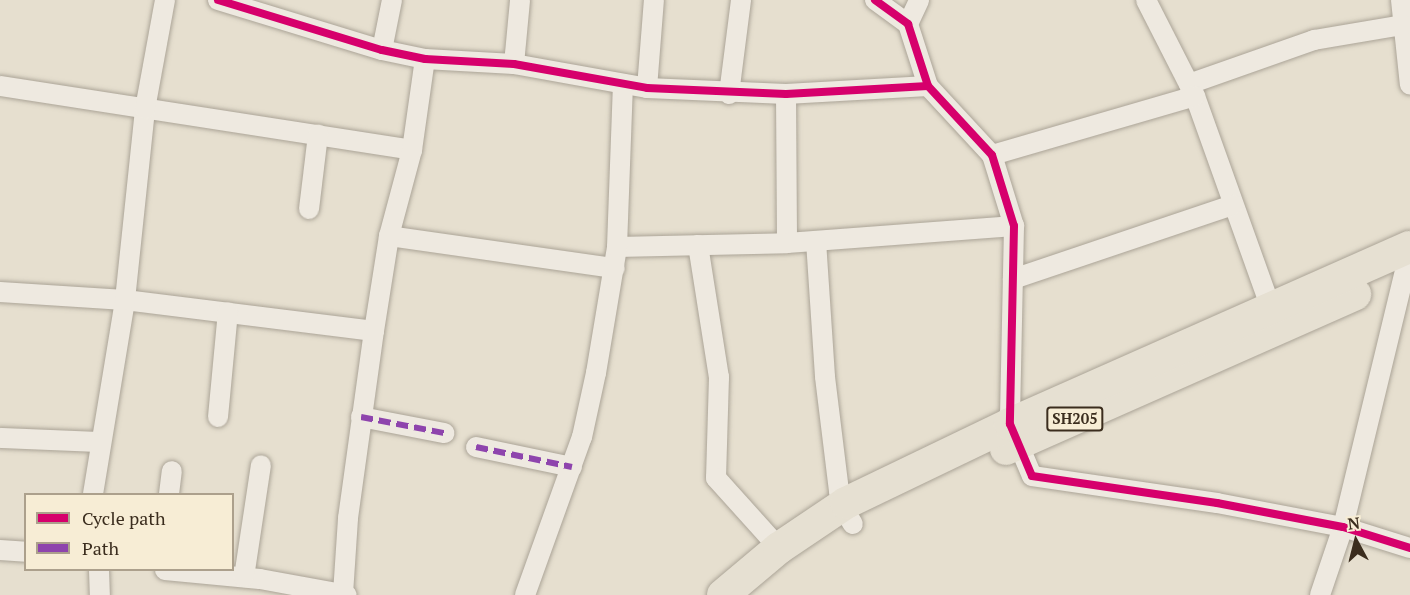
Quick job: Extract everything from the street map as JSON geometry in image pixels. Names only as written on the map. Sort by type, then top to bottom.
[{"type":"main road","points":[[1013,434],[1271,308],[1408,261]]},
{"type":"main road","name":"SH205","points":[[754,595],[848,515],[1013,434],[1408,261]]},
{"type":"main road","points":[[723,595],[779,548],[848,515]]},
{"type":"street","points":[[93,493],[125,300],[145,109],[165,0]]},
{"type":"street","points":[[218,0],[382,50],[425,59],[514,64],[646,88],[729,94],[786,94],[928,86]]},
{"type":"street","points":[[382,50],[392,0]]},
{"type":"street","points":[[514,64],[520,0]]},
{"type":"street","points":[[646,88],[654,0]]},
{"type":"street","points":[[729,94],[741,0]]},
{"type":"street","points":[[875,0],[908,24],[928,86],[992,155],[1014,226],[1013,434],[1032,476],[1217,504],[1343,527],[1410,548]]},
{"type":"street","points":[[908,24],[919,0]]},
{"type":"street","points":[[1146,0],[1192,90],[1271,308]]},
{"type":"street","points":[[1401,0],[1410,86]]},
{"type":"street","points":[[992,155],[1192,90],[1314,40],[1403,25]]},
{"type":"street","points":[[171,571],[345,595],[348,518],[361,417],[389,236],[412,150],[425,59]]},
{"type":"street","points":[[525,595],[572,467],[594,384],[615,268],[623,84]]},
{"type":"street","points":[[0,86],[412,150]]},
{"type":"street","points":[[786,94],[787,243]]},
{"type":"street","points":[[309,209],[318,135]]},
{"type":"street","points":[[1013,279],[1233,205]]},
{"type":"street","points":[[617,247],[787,243],[1014,226]]},
{"type":"street","points":[[389,236],[615,268]]},
{"type":"street","points":[[816,241],[825,376],[848,515]]},
{"type":"street","points":[[699,245],[718,377],[716,478],[779,548]]},
{"type":"street","points":[[1320,595],[1343,527],[1408,261]]},
{"type":"street","points":[[0,292],[125,300],[374,331]]},
{"type":"street","points":[[218,417],[228,312]]},
{"type":"street","points":[[361,417],[444,434]]},
{"type":"street","points":[[0,438],[101,442]]},
{"type":"street","points":[[476,447],[572,467]]},
{"type":"street","points":[[254,584],[261,465]]},
{"type":"street","points":[[169,493],[172,471]]},
{"type":"street","points":[[0,550],[24,552]]},
{"type":"street","points":[[99,571],[100,595]]},
{"type":"marked path","points":[[361,417],[444,433]]},
{"type":"marked path","points":[[476,447],[572,467]]},
{"type":"cycle path","points":[[218,0],[382,50],[425,59],[514,64],[647,88],[786,94],[928,86]]},
{"type":"cycle path","points":[[875,0],[908,24],[928,86],[992,155],[1014,226],[1010,424],[1032,476],[1217,503],[1343,527],[1410,548]]}]
